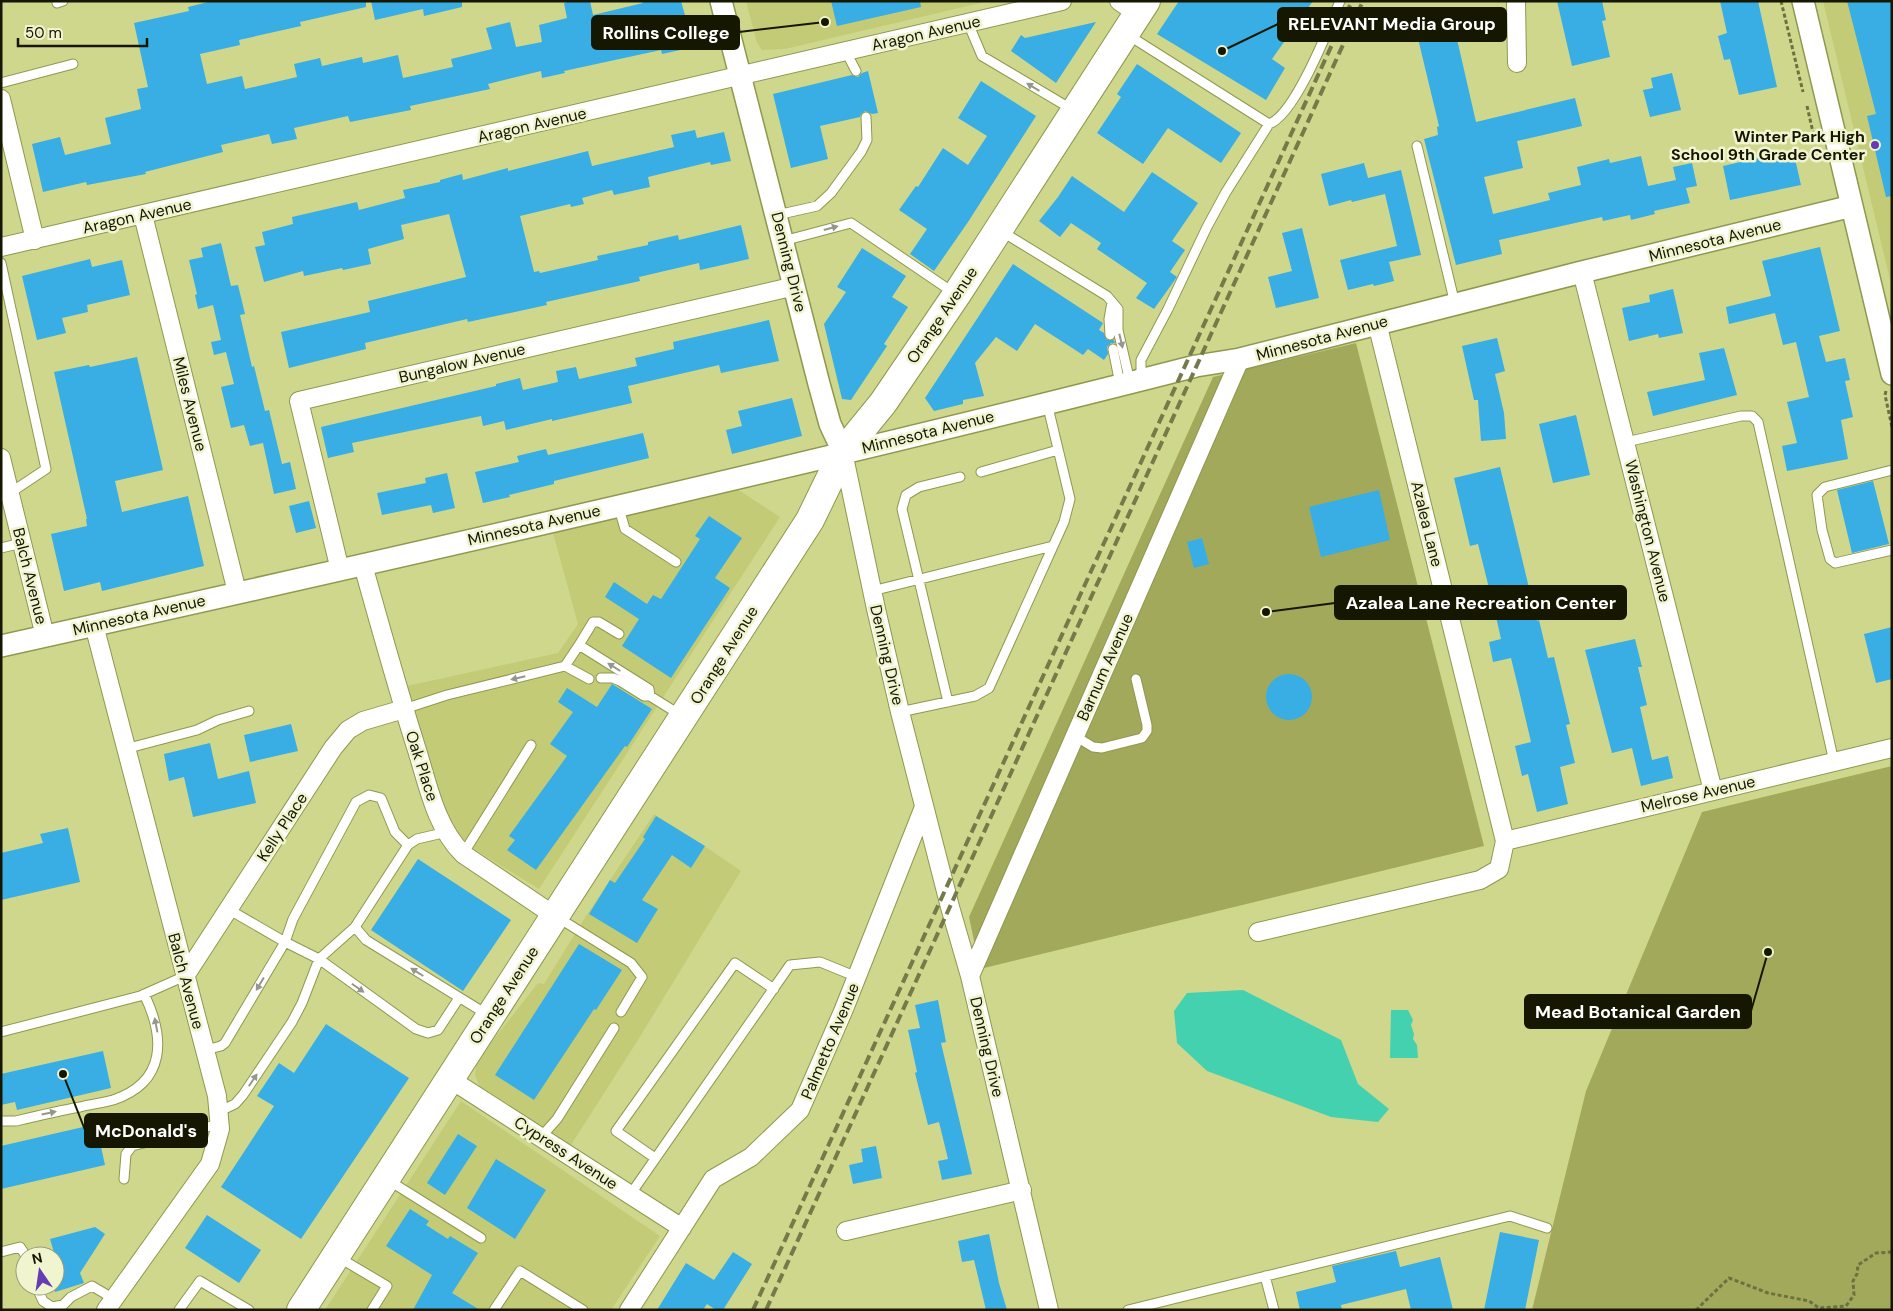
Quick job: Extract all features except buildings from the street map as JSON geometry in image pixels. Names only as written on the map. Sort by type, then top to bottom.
[{"type":"main road","name":"Orange Avenue","points":[[302,1309],[810,520],[843,452],[883,403],[956,294],[1075,111],[1132,13]]},
{"type":"street","name":"Denning Drive","points":[[721,1],[739,77],[777,215],[828,416],[843,452],[900,712],[950,907],[970,976],[1049,1310]]},
{"type":"street","name":"Aragon Avenue","points":[[1,248],[1062,1]]},
{"type":"street","points":[[1516,1],[1517,63]]},
{"type":"street","points":[[1802,1],[1891,371]]},
{"type":"street","points":[[1,99],[35,240]]},
{"type":"street","name":"Minnesota Avenue","points":[[1,646],[363,565],[843,452],[1196,366],[1240,359],[1377,323],[1852,206]]},
{"type":"street","name":"Miles Avenue","points":[[143,215],[237,592]]},
{"type":"street","name":"Washington Avenue","points":[[1582,272],[1714,791]]},
{"type":"street","name":"Bungalow Avenue","points":[[340,570],[299,401],[795,286]]},
{"type":"street","name":"Azalea Lane","points":[[1377,323],[1505,841]]},
{"type":"street","name":"Barnum Avenue","points":[[970,976],[1240,359]]},
{"type":"street","name":"Balch Avenue","points":[[1,458],[45,636]]},
{"type":"street","name":"Oak Place","points":[[363,565],[404,709],[438,816],[446,832],[463,854],[555,916]]},
{"type":"street","name":"Balch Avenue","points":[[94,625],[217,1096],[220,1128],[210,1164],[110,1304]]},
{"type":"street","name":"Kelly Place","points":[[185,976],[333,748],[348,730],[363,721],[404,709]]},
{"type":"street","name":"Melrose Avenue","points":[[1505,841],[1892,748]]},
{"type":"street","name":"Palmetto Avenue","points":[[629,1310],[713,1179],[751,1157],[800,1110],[857,977],[924,807]]},
{"type":"street","points":[[1258,932],[1480,880],[1499,869],[1505,841]]},
{"type":"street","name":"Cypress Avenue","points":[[450,1079],[682,1228]]},
{"type":"street","points":[[846,1231],[1022,1190]]},
{"type":"lane","points":[[1130,382],[1226,192],[1269,124],[1274,123],[1293,101],[1325,39],[1340,1]]},
{"type":"lane","points":[[1132,13],[1269,124]]},
{"type":"lane","points":[[968,23],[982,56],[1075,111]]},
{"type":"lane","points":[[846,52],[856,72]]},
{"type":"lane","points":[[1,83],[73,64]]},
{"type":"lane","points":[[777,215],[817,206],[832,193],[862,152],[867,140],[866,117]]},
{"type":"lane","points":[[1417,146],[1455,304]]},
{"type":"lane","points":[[783,241],[851,223],[956,294]]},
{"type":"lane","points":[[998,230],[1107,296],[1118,308],[1118,330],[1130,382]]},
{"type":"lane","points":[[1,263],[46,469],[10,493]]},
{"type":"lane","points":[[1110,335],[1109,319],[1112,302]]},
{"type":"lane","points":[[1113,349],[1130,382]]},
{"type":"lane","points":[[900,712],[975,696],[989,688],[1064,522],[1070,499],[1047,402]]},
{"type":"lane","points":[[1626,442],[1741,416],[1752,416],[1758,422],[1834,762]]},
{"type":"lane","points":[[981,472],[1058,450]]},
{"type":"lane","points":[[1892,470],[1825,487],[1817,495],[1822,530],[1830,559],[1836,563],[1892,550]]},
{"type":"lane","points":[[948,702],[902,509],[906,495],[919,487],[960,477]]},
{"type":"lane","points":[[618,505],[625,529],[676,562]]},
{"type":"lane","points":[[1,548],[22,543]]},
{"type":"lane","points":[[872,591],[1053,546]]},
{"type":"lane","points":[[566,666],[593,622],[599,622],[619,634]]},
{"type":"lane","points":[[579,645],[649,689],[650,696]]},
{"type":"lane","points":[[404,709],[447,695],[566,666],[589,679]]},
{"type":"lane","points":[[602,678],[612,678],[620,681],[644,696],[650,696],[684,717]]},
{"type":"lane","points":[[1075,736],[1093,747],[1102,748],[1142,738],[1145,735],[1147,725],[1136,679]]},
{"type":"lane","points":[[125,749],[196,730],[218,720],[249,711]]},
{"type":"lane","points":[[463,854],[531,745]]},
{"type":"lane","points":[[205,1050],[221,1046],[225,1043],[285,942],[292,919],[356,802],[369,795],[381,798],[395,832],[408,844]]},
{"type":"lane","points":[[124,1179],[126,1154],[132,1146],[219,1118],[235,1104],[292,1022],[320,959],[355,927],[408,844],[417,839],[446,832]]},
{"type":"lane","points":[[228,909],[285,942],[320,959],[416,1029],[428,1033],[438,1030],[459,998]]},
{"type":"lane","points":[[555,916],[630,963],[642,977],[621,1012]]},
{"type":"lane","points":[[355,927],[366,940],[490,1016]]},
{"type":"lane","points":[[655,1158],[616,1131],[735,962],[774,989]]},
{"type":"lane","points":[[630,1195],[790,966],[820,962],[857,977]]},
{"type":"lane","points":[[1,1032],[144,994],[185,976]]},
{"type":"lane","points":[[1,1121],[16,1121],[113,1100],[142,1086],[154,1070],[158,1048],[153,1012],[144,994]]},
{"type":"lane","points":[[541,1137],[557,1119],[614,1028]]},
{"type":"lane","points":[[386,1179],[481,1238]]},
{"type":"lane","points":[[1128,1310],[1510,1216],[1547,1228]]},
{"type":"lane","points":[[1,1252],[15,1248]]},
{"type":"lane","points":[[336,1256],[387,1286],[372,1310]]},
{"type":"lane","points":[[494,1310],[520,1271],[583,1310]]},
{"type":"lane","points":[[1265,1276],[1274,1310]]},
{"type":"lane","points":[[179,1310],[200,1281],[249,1310]]},
{"type":"lane","points":[[40,1296],[43,1302],[52,1307],[62,1308],[70,1297],[92,1286],[110,1304]]},
{"type":"path","points":[[1891,371],[1885,395],[1892,427]]},
{"type":"path","points":[[1696,1310],[1729,1278],[1768,1293],[1808,1301],[1819,1308],[1846,1306],[1854,1295],[1853,1281],[1857,1274],[1858,1265],[1876,1253],[1892,1252]]},
{"type":"shaded area","points":[[746,1],[989,1],[785,49],[762,50],[757,43]]},
{"type":"shaded area","name":"Winter Park High School 9th Grade Center","points":[[1823,1],[1892,1],[1892,288]]},
{"type":"shaded area","points":[[1356,343],[1484,846],[980,969],[969,917],[1213,377]]},
{"type":"shaded area","points":[[737,489],[780,517],[539,889],[461,841],[447,823],[407,686],[558,653],[578,624],[553,533]]},
{"type":"shaded area","points":[[1892,766],[1892,1310],[1532,1310],[1586,1091],[1702,812]]},
{"type":"shaded area","points":[[654,814],[741,871],[638,1040],[571,1145],[481,1090],[475,1075],[476,1062],[538,983],[544,984],[586,916]]},
{"type":"shaded area","points":[[461,1101],[660,1236],[611,1310],[325,1310]]},
{"type":"water","points":[[1243,990],[1341,1040],[1358,1084],[1389,1109],[1378,1122],[1331,1117],[1207,1071],[1177,1043],[1174,1011],[1187,993]]},
{"type":"water","points":[[1391,1010],[1408,1010],[1413,1020],[1411,1025],[1414,1034],[1413,1039],[1417,1045],[1418,1058],[1390,1058]]},
{"type":"railway","points":[[753,1310],[1352,1]]},
{"type":"railway","points":[[766,1310],[1363,1]]},
{"type":"place","name":"Rollins College","points":[[825,22]]},
{"type":"place","name":"RELEVANT Media Group","points":[[1222,51]]},
{"type":"place","name":"Winter Park High School 9th Grade Center","points":[[1875,145]]},
{"type":"place","name":"Azalea Lane Recreation Center","points":[[1266,612]]},
{"type":"place","name":"Mead Botanical Garden","points":[[1768,952]]},
{"type":"place","name":"McDonald's","points":[[63,1074]]}]
